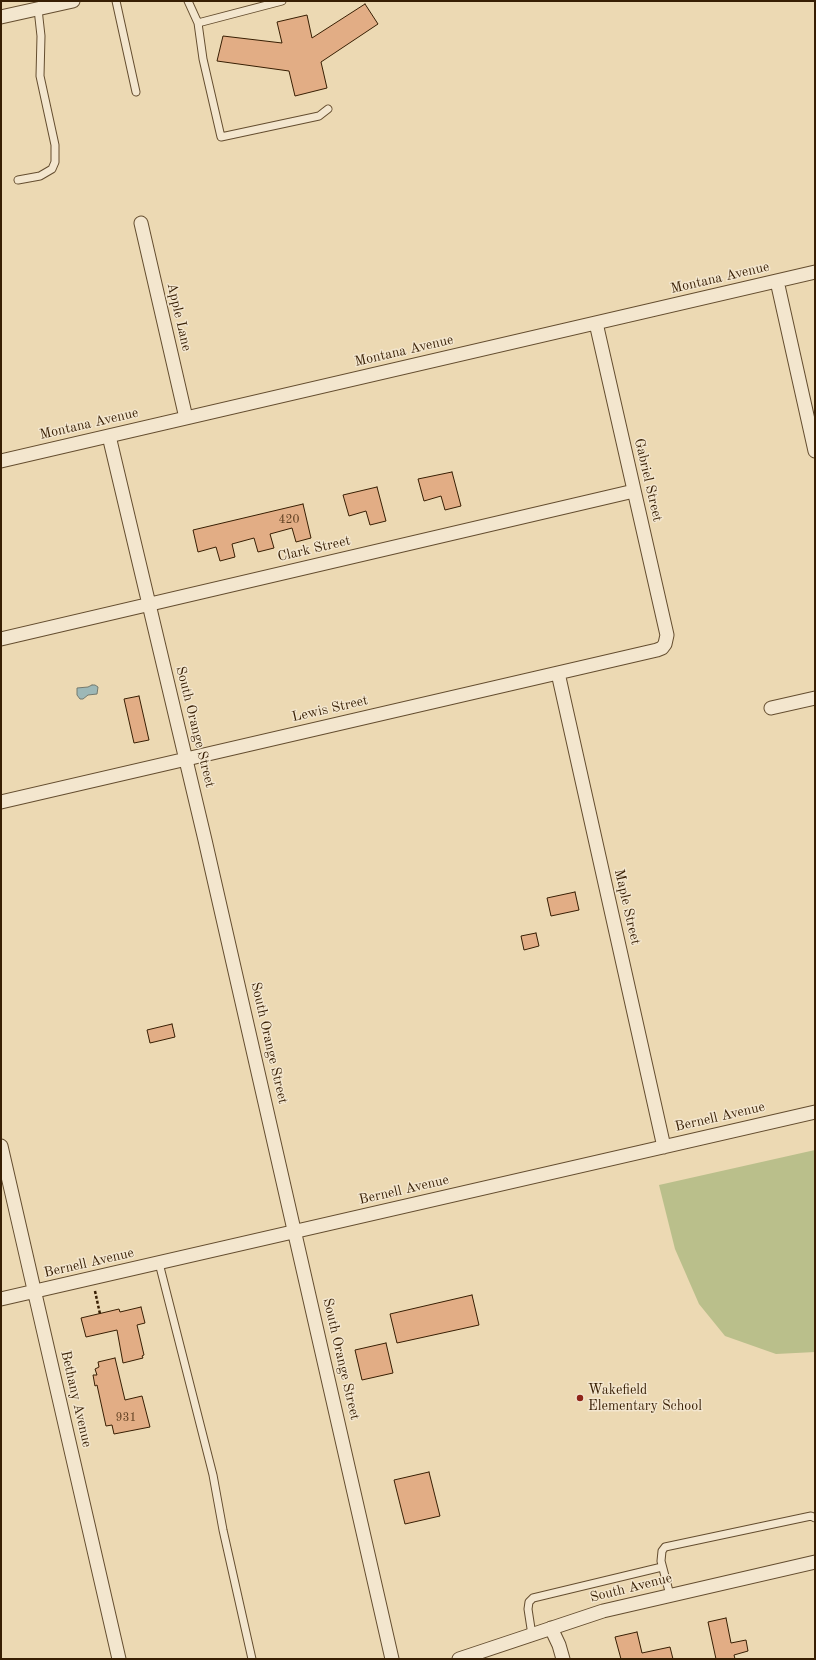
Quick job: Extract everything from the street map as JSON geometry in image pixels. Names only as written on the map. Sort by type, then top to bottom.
[{"type":"street","points":[[1,18],[73,1]]},
{"type":"street","name":"Apple Lane","points":[[141,223],[186,418]]},
{"type":"street","name":"Montana Avenue","points":[[1,460],[815,272]]},
{"type":"street","points":[[777,281],[815,451]]},
{"type":"street","name":"Gabriel Street","points":[[596,322],[667,635],[665,644]]},
{"type":"street","name":"South Orange Street","points":[[108,436],[186,759],[296,1232],[392,1659]]},
{"type":"street","name":"Clark Street","points":[[1,639],[634,491]]},
{"type":"street","name":"Lewis Street","points":[[1,802],[657,650],[665,644]]},
{"type":"street","name":"Maple Street","points":[[558,673],[664,1147]]},
{"type":"street","points":[[771,708],[815,698]]},
{"type":"street","name":"Bernell Avenue","points":[[1,1299],[815,1112]]},
{"type":"street","name":"Bethany Avenue","points":[[1,1146],[119,1659]]},
{"type":"street","name":"South Avenue","points":[[459,1659],[603,1610],[815,1562]]},
{"type":"street","points":[[551,1628],[559,1645],[563,1659]]},
{"type":"lane","points":[[116,1],[136,92]]},
{"type":"lane","points":[[188,1],[198,23],[203,60],[220,136],[319,116],[328,109]]},
{"type":"lane","points":[[198,23],[282,1]]},
{"type":"lane","points":[[18,180],[40,176],[52,169],[55,162],[55,145],[40,76],[41,36],[38,9]]},
{"type":"lane","points":[[159,1263],[213,1476],[223,1530],[252,1659]]},
{"type":"lane","points":[[670,1595],[661,1561],[662,1551],[665,1547],[811,1516],[815,1518]]},
{"type":"lane","points":[[532,1635],[528,1609],[529,1602],[533,1598],[662,1567]]},
{"type":"path","points":[[95,1291],[100,1314]]},
{"type":"green space","points":[[815,1150],[815,1352],[776,1354],[725,1336],[699,1304],[675,1249],[659,1185]]},
{"type":"water","points":[[92,685],[98,687],[97,694],[88,695],[83,699],[80,699],[77,695],[77,688]]},
{"type":"building","points":[[365,4],[378,24],[321,62],[327,88],[295,96],[289,71],[217,61],[223,36],[282,43],[277,22],[307,15],[312,38]]},
{"type":"building","points":[[452,472],[461,506],[445,510],[441,496],[424,501],[418,479]]},
{"type":"building","points":[[377,487],[386,521],[370,525],[366,511],[349,516],[343,495]]},
{"type":"building","points":[[303,504],[311,538],[296,542],[292,528],[270,534],[274,548],[258,552],[254,538],[232,544],[235,557],[220,561],[216,547],[198,552],[193,530]]},
{"type":"building","points":[[139,696],[149,740],[134,743],[124,699]]},
{"type":"building","points":[[575,892],[579,910],[551,916],[547,898]]},
{"type":"building","points":[[536,933],[539,946],[524,950],[521,936]]},
{"type":"building","points":[[172,1024],[175,1037],[150,1043],[147,1030]]},
{"type":"building","points":[[472,1295],[479,1325],[397,1343],[390,1314]]},
{"type":"building","points":[[141,1307],[145,1323],[137,1325],[144,1355],[142,1356],[143,1358],[123,1363],[117,1330],[86,1337],[81,1318],[119,1309],[120,1312]]},
{"type":"building","points":[[386,1343],[393,1373],[362,1380],[355,1350]]},
{"type":"building","points":[[115,1358],[125,1400],[142,1396],[150,1427],[114,1434],[112,1425],[106,1426],[97,1385],[95,1386],[93,1375],[97,1375],[95,1369],[99,1367],[98,1362]]},
{"type":"building","points":[[429,1472],[440,1516],[405,1524],[394,1480]]},
{"type":"building","points":[[726,1618],[731,1643],[746,1640],[748,1651],[734,1655],[735,1659],[716,1659],[708,1622]]},
{"type":"building","points":[[637,1632],[642,1653],[670,1647],[673,1659],[621,1659],[615,1637]]},
{"type":"place","name":"Wakefield Elementary School","points":[[580,1398]]}]
